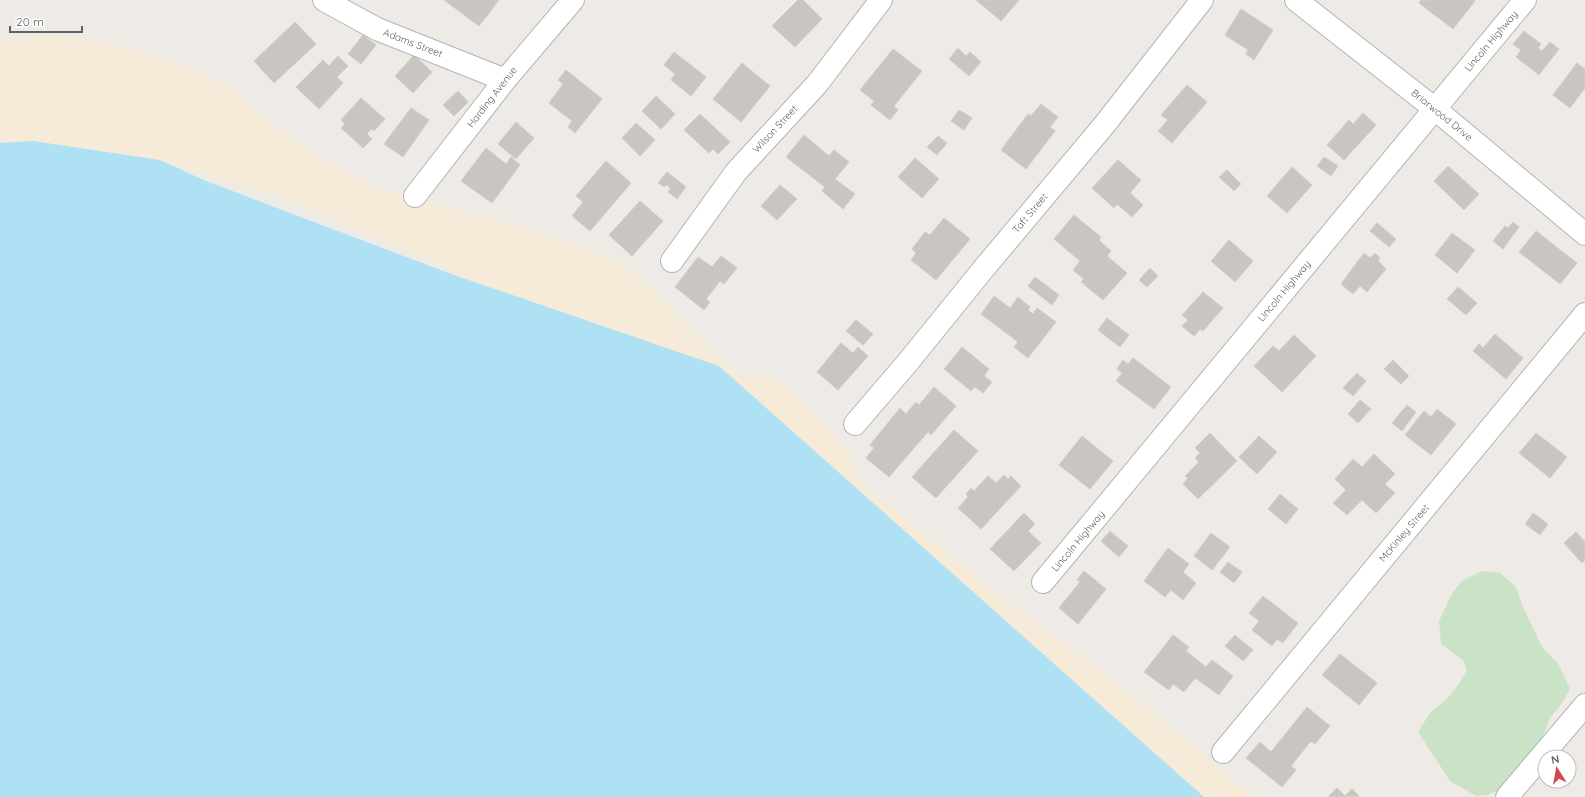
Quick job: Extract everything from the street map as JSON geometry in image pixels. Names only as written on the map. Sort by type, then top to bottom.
[{"type":"street","name":"Adams Street","points":[[324,0],[377,29],[505,80]]},
{"type":"street","name":"Harding Avenue","points":[[415,196],[505,80],[573,0]]},
{"type":"street","name":"Wilson Street","points":[[672,261],[736,172],[817,84],[881,0]]},
{"type":"street","name":"Taft Street","points":[[855,424],[1105,124],[1202,0]]},
{"type":"street","name":"Briarwood Drive","points":[[1296,0],[1435,109],[1585,234]]},
{"type":"street","name":"Lincoln Highway","points":[[1043,582],[1525,0]]},
{"type":"street","name":"McKinley Street","points":[[1223,752],[1585,314]]},
{"type":"street","points":[[1507,797],[1585,705]]},
{"type":"green space","points":[[1483,571],[1500,573],[1516,587],[1523,607],[1542,647],[1559,665],[1570,689],[1562,703],[1550,718],[1537,752],[1513,782],[1488,795],[1476,796],[1450,781],[1418,732],[1430,713],[1448,698],[1467,670],[1463,660],[1441,644],[1439,621],[1453,592],[1463,580]]},
{"type":"sand","points":[[55,35],[104,42],[158,57],[199,72],[236,92],[270,122],[308,151],[377,188],[521,227],[584,248],[621,263],[655,291],[716,354],[740,375],[772,376],[798,399],[822,422],[849,453],[865,486],[1013,606],[1040,624],[1118,684],[1203,753],[1253,797],[1154,797],[517,301],[410,252],[279,197],[161,160],[33,141],[0,143],[0,44],[4,40]]},
{"type":"water","points":[[33,141],[160,160],[206,181],[451,274],[719,366],[1204,797],[0,797],[0,143]]},
{"type":"building","points":[[444,0],[499,0],[479,26]]},
{"type":"building","points":[[798,0],[803,0],[822,19],[795,47],[772,26]]},
{"type":"building","points":[[976,0],[1019,0],[1001,21]]},
{"type":"building","points":[[1421,0],[1475,1],[1453,29],[1419,3]]},
{"type":"building","points":[[1241,9],[1273,30],[1254,60],[1246,54],[1248,50],[1225,35]]},
{"type":"building","points":[[295,22],[316,44],[274,83],[254,61]]},
{"type":"building","points":[[1524,31],[1541,44],[1538,48],[1542,51],[1550,42],[1559,49],[1539,75],[1516,57],[1521,50],[1513,44]]},
{"type":"building","points":[[363,35],[376,45],[361,64],[348,54]]},
{"type":"building","points":[[958,48],[966,56],[970,52],[981,62],[969,76],[949,59]]},
{"type":"building","points":[[893,49],[922,71],[894,106],[898,110],[890,120],[871,105],[874,101],[860,90]]},
{"type":"building","points":[[674,52],[706,77],[691,96],[671,80],[675,74],[664,65]]},
{"type":"building","points":[[414,55],[432,72],[413,93],[395,76]]},
{"type":"building","points":[[338,56],[348,66],[337,77],[343,83],[319,109],[296,87],[323,60],[329,66]]},
{"type":"building","points":[[742,63],[770,86],[741,122],[713,99]]},
{"type":"building","points":[[1577,63],[1585,69],[1585,88],[1570,108],[1553,95]]},
{"type":"building","points":[[566,70],[602,99],[575,133],[568,127],[572,121],[549,103],[563,84],[558,80]]},
{"type":"building","points":[[1187,85],[1207,102],[1172,143],[1158,131],[1168,120],[1161,115]]},
{"type":"building","points":[[458,91],[468,102],[454,116],[443,105]]},
{"type":"building","points":[[656,96],[675,114],[661,129],[642,111]]},
{"type":"building","points":[[361,98],[385,119],[374,131],[371,129],[367,134],[372,139],[363,148],[341,128],[345,124],[341,120]]},
{"type":"building","points":[[1041,104],[1058,117],[1050,127],[1055,131],[1026,169],[1001,150],[1028,114],[1031,116]]},
{"type":"building","points":[[411,108],[429,120],[403,157],[384,144]]},
{"type":"building","points":[[959,110],[972,118],[964,130],[951,121]]},
{"type":"building","points":[[1363,113],[1376,125],[1344,160],[1327,145],[1349,120],[1353,124]]},
{"type":"building","points":[[700,114],[730,142],[718,154],[713,149],[709,153],[684,130]]},
{"type":"building","points":[[516,122],[534,138],[516,159],[498,144]]},
{"type":"building","points":[[636,123],[655,140],[640,156],[622,138]]},
{"type":"building","points":[[804,135],[829,156],[834,150],[849,162],[835,179],[855,194],[843,209],[822,191],[825,187],[786,157]]},
{"type":"building","points":[[938,136],[947,143],[937,155],[927,147]]},
{"type":"building","points":[[486,148],[506,164],[511,157],[520,165],[492,203],[461,181]]},
{"type":"building","points":[[1324,157],[1338,166],[1331,176],[1317,166]]},
{"type":"building","points":[[915,158],[939,179],[922,198],[898,177]]},
{"type":"building","points":[[1118,160],[1141,180],[1130,193],[1143,205],[1132,217],[1117,204],[1114,208],[1092,188]]},
{"type":"building","points":[[606,161],[631,183],[590,231],[572,216],[583,202],[576,196]]},
{"type":"building","points":[[1448,166],[1479,194],[1464,210],[1434,181]]},
{"type":"building","points":[[1292,167],[1312,185],[1287,213],[1267,196]]},
{"type":"building","points":[[1227,170],[1241,184],[1234,191],[1219,177]]},
{"type":"building","points":[[667,172],[686,187],[677,199],[668,192],[671,188],[666,185],[664,187],[658,183]]},
{"type":"building","points":[[780,185],[797,199],[777,220],[761,206]]},
{"type":"building","points":[[640,201],[663,221],[632,256],[609,235]]},
{"type":"building","points":[[1074,215],[1101,237],[1099,240],[1111,251],[1107,256],[1127,273],[1103,300],[1081,282],[1084,279],[1073,270],[1080,261],[1054,239]]},
{"type":"building","points":[[944,218],[970,239],[936,280],[911,260],[916,253],[912,249],[925,232],[930,235]]},
{"type":"building","points":[[1513,222],[1519,227],[1503,249],[1493,241],[1505,226],[1508,228]]},
{"type":"building","points":[[1377,223],[1396,239],[1389,247],[1370,231]]},
{"type":"building","points":[[1536,231],[1577,263],[1560,284],[1519,252]]},
{"type":"building","points":[[1452,233],[1475,250],[1457,273],[1435,255]]},
{"type":"building","points":[[1229,240],[1253,261],[1235,282],[1211,261]]},
{"type":"building","points":[[1364,253],[1370,258],[1375,253],[1380,258],[1378,261],[1386,269],[1367,292],[1360,286],[1353,294],[1341,284]]},
{"type":"building","points":[[721,256],[737,268],[724,284],[720,281],[706,299],[710,302],[704,310],[675,287],[698,257],[712,267]]},
{"type":"building","points":[[1150,268],[1158,276],[1147,287],[1139,280]]},
{"type":"building","points":[[1035,277],[1059,295],[1052,305],[1028,286]]},
{"type":"building","points":[[1458,287],[1477,303],[1466,315],[1447,299]]},
{"type":"building","points":[[1203,292],[1223,308],[1203,331],[1200,329],[1194,336],[1182,326],[1188,320],[1182,315]]},
{"type":"building","points":[[994,296],[1010,308],[1018,297],[1030,307],[1028,310],[1033,314],[1037,308],[1056,322],[1028,358],[1014,347],[1018,342],[981,314]]},
{"type":"building","points":[[1107,318],[1129,335],[1120,347],[1098,330]]},
{"type":"building","points":[[856,320],[873,334],[863,345],[846,331]]},
{"type":"building","points":[[1495,334],[1523,358],[1506,379],[1473,351],[1479,344],[1483,348]]},
{"type":"building","points":[[1294,335],[1316,356],[1282,392],[1254,366],[1273,346],[1279,351]]},
{"type":"building","points":[[841,343],[853,353],[858,347],[868,356],[838,390],[817,372]]},
{"type":"building","points":[[962,347],[989,369],[984,376],[992,382],[983,393],[975,387],[971,391],[944,369]]},
{"type":"building","points":[[1133,358],[1171,387],[1154,409],[1116,381],[1122,373],[1117,369],[1123,360],[1128,364]]},
{"type":"building","points":[[1393,360],[1409,376],[1401,384],[1384,369]]},
{"type":"building","points":[[1357,373],[1366,381],[1353,396],[1343,388]]},
{"type":"building","points":[[934,387],[956,406],[931,435],[928,432],[889,477],[866,458],[874,448],[870,445],[900,408],[906,414],[916,402],[919,405]]},
{"type":"building","points":[[1360,400],[1371,409],[1358,423],[1348,414]]},
{"type":"building","points":[[1407,405],[1416,412],[1402,431],[1392,423]]},
{"type":"building","points":[[1437,409],[1456,424],[1431,455],[1405,435],[1424,411],[1431,417]]},
{"type":"building","points":[[954,430],[978,451],[936,498],[912,477]]},
{"type":"building","points":[[1210,433],[1237,461],[1198,499],[1183,484],[1188,478],[1185,476],[1199,462],[1195,458],[1200,453],[1195,448]]},
{"type":"building","points":[[1536,433],[1567,457],[1550,478],[1519,453]]},
{"type":"building","points":[[1082,436],[1113,461],[1090,489],[1059,465]]},
{"type":"building","points":[[1259,436],[1277,452],[1257,474],[1239,457]]},
{"type":"building","points":[[1374,454],[1395,474],[1385,484],[1395,493],[1376,513],[1362,500],[1347,515],[1333,503],[1346,490],[1335,479],[1353,459],[1362,467]]},
{"type":"building","points":[[1004,475],[1008,479],[1011,476],[1021,486],[981,529],[958,508],[968,497],[966,494],[971,488],[974,491],[988,476],[996,483]]},
{"type":"building","points":[[1280,494],[1298,509],[1286,524],[1268,509]]},
{"type":"building","points":[[1024,513],[1035,524],[1028,531],[1041,543],[1014,571],[990,549]]},
{"type":"building","points":[[1533,513],[1548,524],[1540,535],[1525,524]]},
{"type":"building","points":[[1110,531],[1128,546],[1119,557],[1101,541]]},
{"type":"building","points":[[1576,532],[1585,542],[1585,560],[1582,563],[1564,543]]},
{"type":"building","points":[[1211,533],[1230,547],[1212,570],[1194,556]]},
{"type":"building","points":[[1168,548],[1189,564],[1183,572],[1196,583],[1183,600],[1171,590],[1165,597],[1144,581]]},
{"type":"building","points":[[1228,562],[1242,572],[1234,583],[1220,572]]},
{"type":"building","points":[[1084,571],[1106,589],[1078,624],[1059,608],[1080,582],[1077,580]]},
{"type":"building","points":[[1263,596],[1298,623],[1283,643],[1277,639],[1272,646],[1252,630],[1259,621],[1249,613]]},
{"type":"building","points":[[1173,635],[1189,647],[1186,651],[1206,667],[1212,660],[1233,676],[1219,695],[1195,678],[1184,692],[1173,684],[1169,690],[1144,672]]},
{"type":"building","points":[[1235,635],[1253,650],[1243,661],[1225,646]]},
{"type":"building","points":[[1340,654],[1377,683],[1359,705],[1322,675]]},
{"type":"building","points":[[1307,707],[1330,726],[1315,744],[1311,741],[1291,766],[1296,770],[1282,787],[1246,758],[1260,742],[1271,752]]},
{"type":"building","points":[[1337,788],[1345,796],[1352,789],[1359,796],[1328,797]]}]
